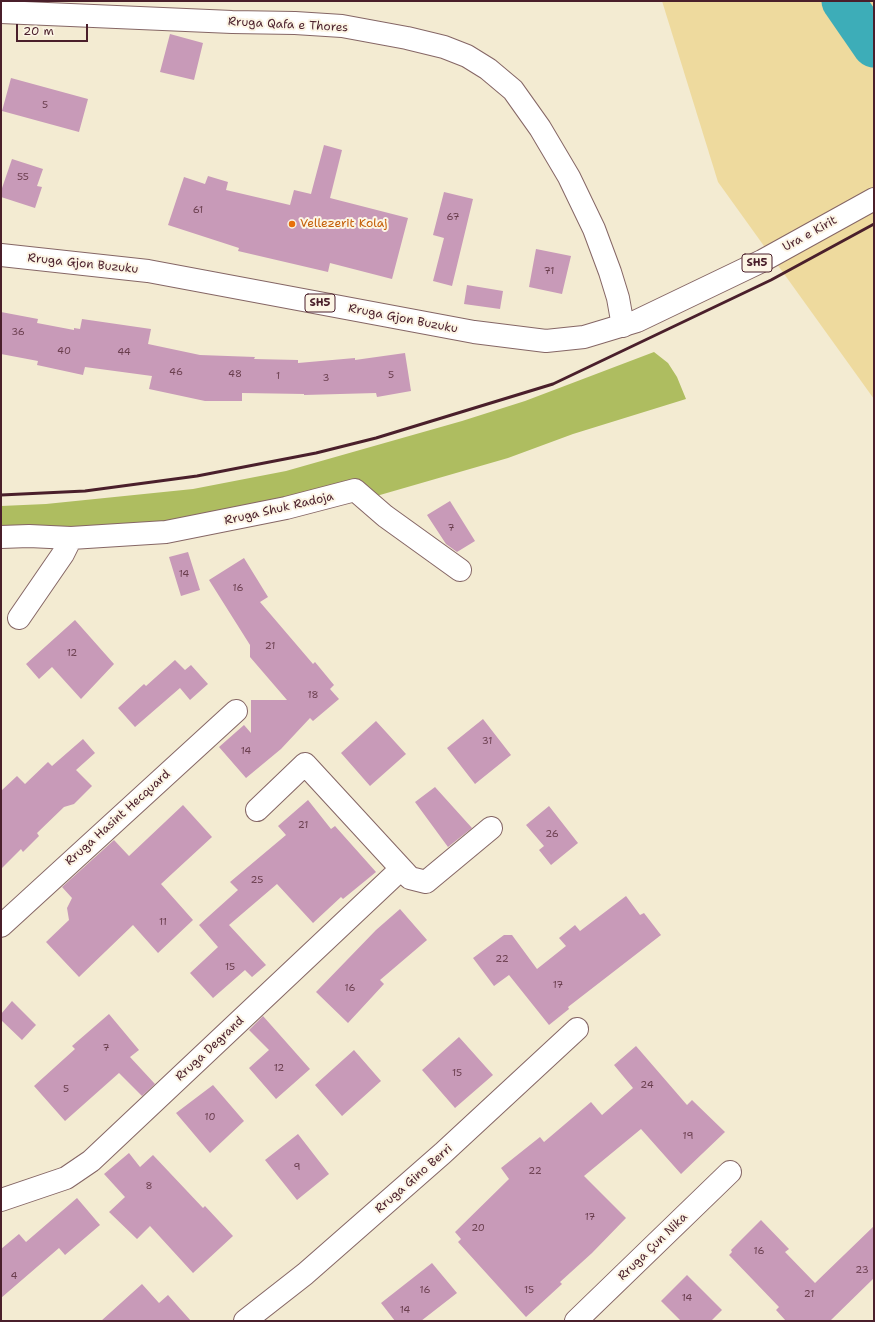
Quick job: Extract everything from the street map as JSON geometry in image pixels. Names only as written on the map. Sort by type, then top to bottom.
[{"type":"street","name":"Rruga Qafa e Thores","points":[[1,12],[342,26],[407,38],[444,47],[466,56],[488,69],[513,90],[540,128],[569,177],[594,229],[618,298],[630,324]]},
{"type":"street","name":"Ura e Kirit","points":[[630,324],[762,261],[874,199]]},
{"type":"street","name":"Rruga Gjon Buzuku","points":[[1,255],[148,271],[508,337],[546,341],[584,337],[630,324]]},
{"type":"street","name":"Rruga Shuk Radoja","points":[[1,537],[29,536],[71,538],[166,532],[286,508],[355,490],[385,516],[460,570]]},
{"type":"street","points":[[18,618],[62,554],[71,538]]},
{"type":"street","name":"Rruga Hasint Hecquard","points":[[1,926],[236,711]]},
{"type":"street","points":[[256,810],[305,764],[410,878],[426,882],[491,828]]},
{"type":"street","name":"Rruga Degrand","points":[[1,1200],[66,1178],[91,1161],[401,869]]},
{"type":"street","name":"Rruga Gino Berri","points":[[244,1321],[305,1274],[444,1153],[577,1029]]},
{"type":"street","name":"Rruga Çun Nika","points":[[576,1321],[730,1172]]},
{"type":"green space","points":[[654,352],[668,363],[677,377],[686,399],[573,434],[508,458],[373,497],[250,506],[215,511],[150,525],[1,531],[1,506],[46,504],[193,489],[286,471],[462,421],[525,401]]},
{"type":"sand","points":[[662,1],[874,1],[874,399],[718,182]]},
{"type":"building","points":[[170,34],[203,43],[194,80],[160,72]]},
{"type":"building","points":[[11,78],[88,99],[79,132],[2,111]]},
{"type":"building","points":[[324,145],[342,150],[330,198],[408,218],[392,279],[330,263],[328,272],[238,251],[239,248],[168,225],[184,177],[205,184],[208,176],[228,182],[226,190],[290,205],[294,190],[311,194]]},
{"type":"building","points":[[12,159],[43,169],[37,186],[42,187],[35,208],[1,197],[1,191]]},
{"type":"building","points":[[444,192],[473,199],[452,286],[433,281],[444,238],[433,235]]},
{"type":"building","points":[[536,249],[571,256],[562,294],[529,287]]},
{"type":"building","points":[[467,285],[503,291],[500,309],[464,304]]},
{"type":"building","points":[[1,312],[38,319],[37,323],[74,330],[74,328],[80,329],[82,319],[151,329],[148,344],[200,355],[255,357],[254,359],[298,360],[298,363],[355,358],[355,360],[405,353],[411,391],[377,397],[376,393],[304,395],[242,393],[242,401],[205,401],[149,389],[152,376],[85,367],[83,375],[37,365],[38,361],[1,354]]},
{"type":"building","points":[[450,501],[475,541],[457,552],[446,544],[427,515]]},
{"type":"building","points":[[188,552],[200,590],[181,596],[169,557]]},
{"type":"building","points":[[244,558],[268,597],[260,602],[313,664],[315,662],[334,685],[330,689],[339,699],[313,721],[310,718],[281,749],[246,778],[219,747],[244,725],[251,733],[251,700],[287,700],[250,657],[250,645],[209,580]]},
{"type":"building","points":[[75,620],[114,664],[81,699],[52,667],[39,679],[26,664]]},
{"type":"building","points":[[175,660],[185,670],[191,665],[208,684],[190,700],[180,688],[135,727],[118,708],[144,684],[146,686]]},
{"type":"building","points":[[483,719],[511,755],[475,784],[447,748]]},
{"type":"building","points":[[376,721],[406,754],[370,786],[341,753]]},
{"type":"building","points":[[83,739],[95,753],[76,770],[92,786],[74,804],[64,807],[37,833],[39,836],[23,852],[21,849],[1,869],[1,791],[17,776],[25,784],[48,762],[52,766]]},
{"type":"building","points":[[435,787],[472,828],[448,847],[415,802]]},
{"type":"building","points":[[308,800],[331,829],[335,826],[376,872],[343,899],[341,897],[313,923],[277,884],[229,925],[266,965],[252,977],[245,970],[213,998],[190,973],[218,947],[199,925],[238,890],[230,882],[286,835],[278,826]]},
{"type":"building","points":[[183,805],[212,837],[161,884],[193,920],[158,953],[133,925],[79,977],[46,942],[69,920],[67,908],[72,898],[62,887],[114,840],[129,856]]},
{"type":"building","points":[[549,806],[578,843],[551,865],[539,850],[544,846],[526,825]]},
{"type":"building","points":[[626,896],[640,915],[644,913],[661,935],[568,1007],[569,1009],[549,1025],[509,975],[494,986],[473,958],[504,935],[512,935],[537,969],[566,946],[559,938],[575,925],[580,931]]},
{"type":"building","points":[[400,909],[427,940],[380,980],[384,984],[348,1023],[316,992],[376,930]]},
{"type":"building","points":[[12,1001],[36,1025],[22,1040],[1,1020],[1,1014]]},
{"type":"building","points":[[109,1014],[139,1050],[130,1057],[155,1084],[142,1096],[119,1073],[65,1121],[34,1086],[75,1049],[72,1046]]},
{"type":"building","points":[[263,1016],[310,1069],[276,1099],[249,1068],[269,1050],[249,1030]]},
{"type":"building","points":[[459,1037],[493,1075],[455,1108],[422,1070]]},
{"type":"building","points":[[636,1046],[687,1105],[692,1100],[725,1132],[681,1174],[641,1129],[584,1176],[626,1218],[592,1253],[560,1282],[562,1284],[526,1317],[458,1242],[461,1239],[455,1232],[509,1179],[501,1168],[540,1137],[544,1142],[591,1102],[602,1115],[633,1088],[614,1065]]},
{"type":"building","points":[[354,1050],[381,1081],[342,1116],[315,1085]]},
{"type":"building","points":[[213,1085],[244,1121],[210,1153],[176,1113]]},
{"type":"building","points":[[298,1134],[329,1174],[297,1200],[265,1160]]},
{"type":"building","points":[[129,1153],[140,1167],[153,1155],[203,1208],[205,1206],[233,1236],[193,1273],[150,1226],[137,1239],[109,1212],[125,1197],[104,1174]]},
{"type":"building","points":[[77,1198],[100,1225],[65,1255],[59,1248],[1,1298],[1,1249],[19,1234],[26,1242]]},
{"type":"building","points":[[761,1220],[789,1249],[785,1252],[815,1283],[874,1226],[874,1278],[830,1321],[786,1321],[776,1310],[779,1307],[729,1255],[732,1252],[731,1250]]},
{"type":"building","points":[[432,1263],[457,1293],[421,1321],[395,1321],[381,1303]]},
{"type":"building","points":[[687,1275],[722,1310],[711,1321],[681,1321],[661,1301]]},
{"type":"building","points":[[142,1284],[159,1303],[168,1295],[191,1321],[101,1321]]},
{"type":"waterway","points":[[843,1],[874,46]]},
{"type":"railway","points":[[1,495],[85,491],[197,476],[316,453],[376,438],[553,384],[771,280],[874,224]]},
{"type":"place","name":"Vellezerit Kolaj","points":[[292,224]]}]
